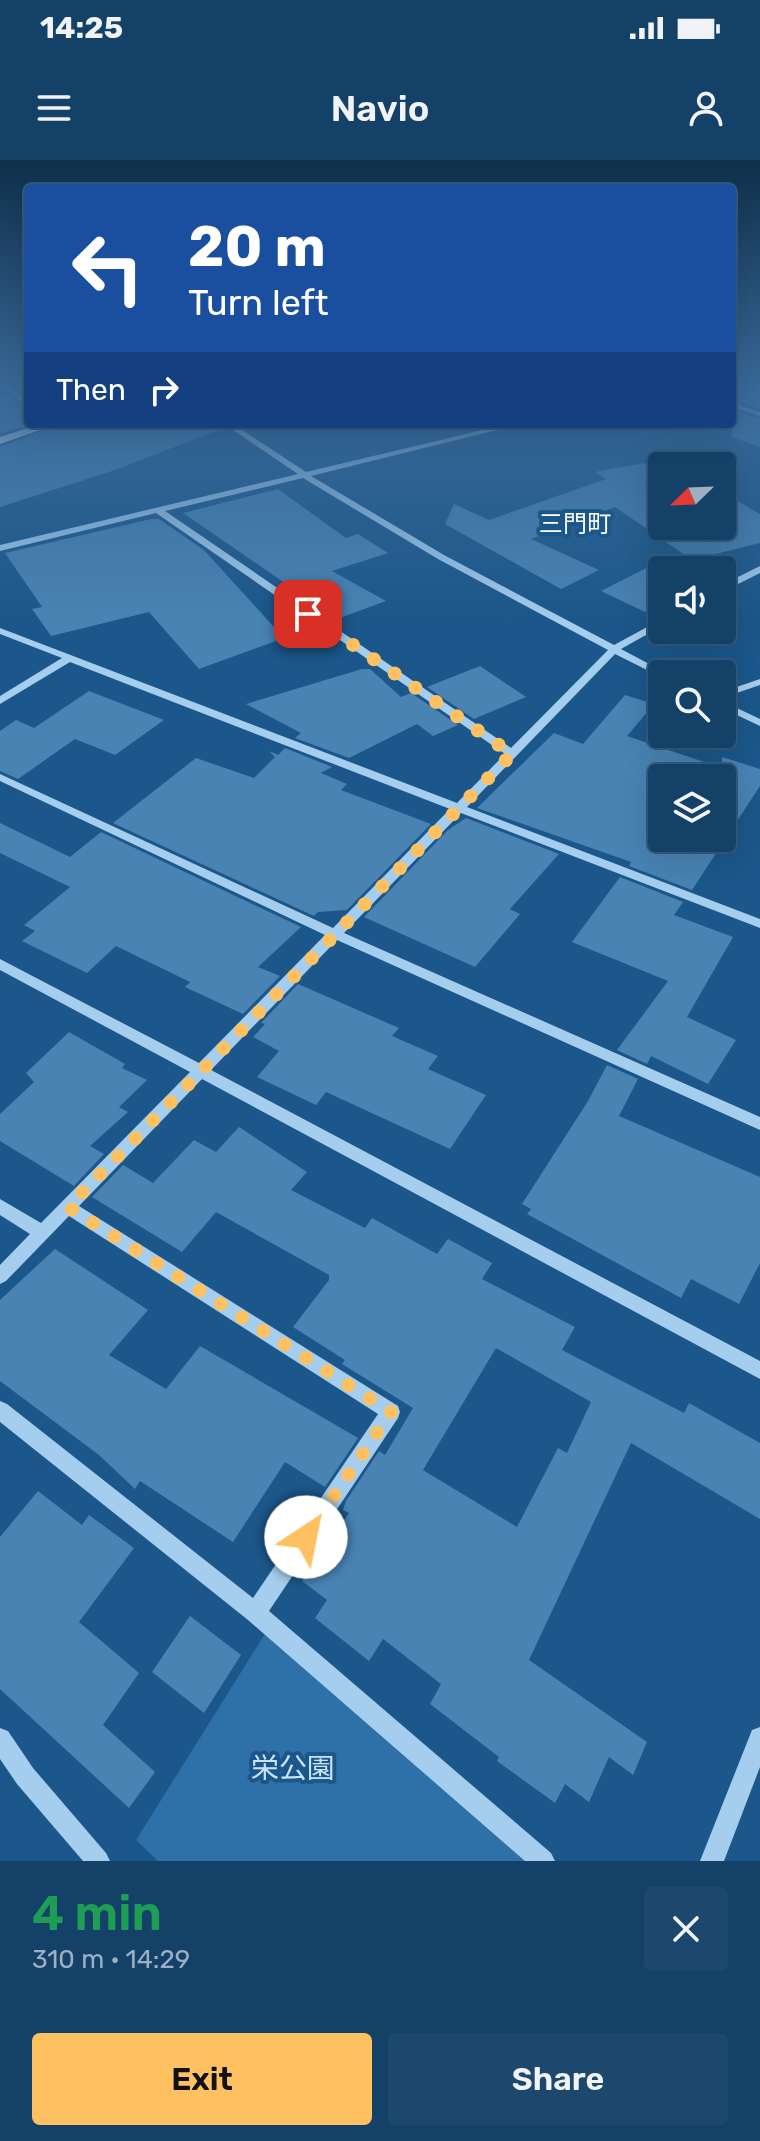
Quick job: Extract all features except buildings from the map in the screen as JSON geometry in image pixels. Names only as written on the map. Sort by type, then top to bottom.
[{"type":"street","points":[[287,464],[519,599],[648,666]]},
{"type":"street","points":[[0,548],[344,464]]},
{"type":"street","points":[[156,509],[512,754]]},
{"type":"street","points":[[736,582],[760,569]]},
{"type":"street","points":[[0,1276],[614,649],[648,630]]},
{"type":"street","points":[[0,631],[760,924]]},
{"type":"street","points":[[0,701],[69,658]]},
{"type":"street","points":[[736,690],[760,682]]},
{"type":"street","points":[[736,711],[760,723]]},
{"type":"street","points":[[0,777],[334,934],[760,1124]]},
{"type":"street","points":[[0,964],[760,1370]]},
{"type":"street","points":[[0,1206],[42,1233]]},
{"type":"street","points":[[68,1207],[391,1412],[255,1613]]},
{"type":"street","points":[[0,1410],[255,1613],[543,1861]]},
{"type":"street","points":[[712,1861],[760,1738]]},
{"type":"street","points":[[0,1739],[25,1776],[98,1861]]},
{"type":"green space","name":"栄公園","points":[[270,1626],[543,1861],[158,1861],[136,1840]]},
{"type":"district","name":"三門町","points":[[575,524]]},
{"type":"route","points":[[306,1537],[391,1412],[68,1207],[512,754],[308,614]]}]
